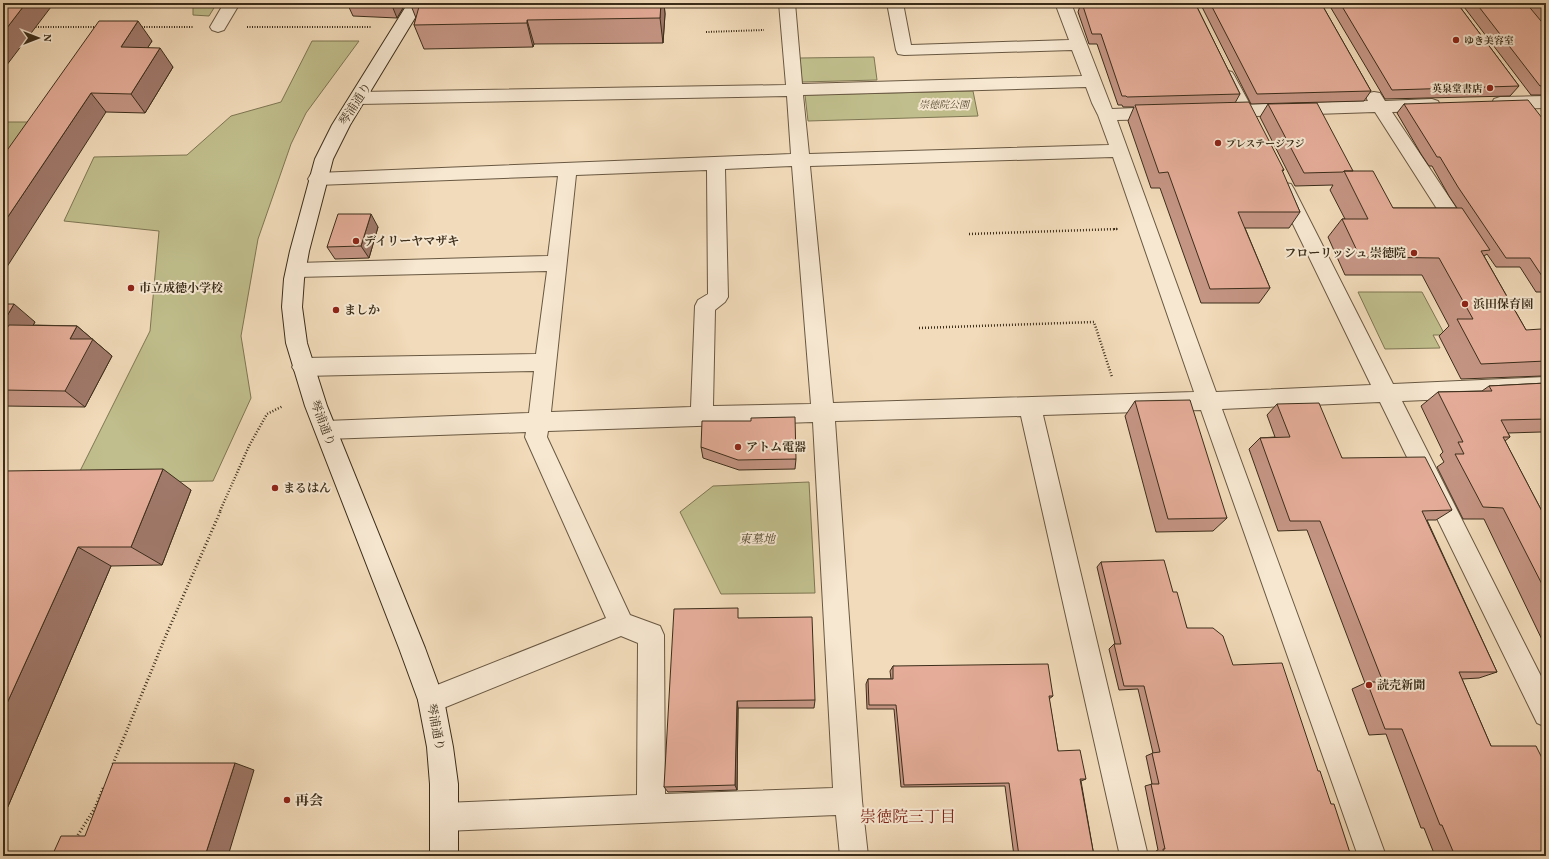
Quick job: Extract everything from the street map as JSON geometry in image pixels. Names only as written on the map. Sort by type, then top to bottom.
[{"type":"street","points":[[218,27],[232,3]]},
{"type":"street","name":"琴浦通り","points":[[416,3],[398,36],[330,144],[324,158],[317,179],[297,270],[293,298],[293,319],[303,367],[431,700],[440,747],[444,784],[444,856]]},
{"type":"street","points":[[787,3],[796,90],[800,160],[823,412],[848,801],[854,856]]},
{"type":"street","points":[[895,3],[904,50],[1079,45]]},
{"type":"street","points":[[1063,3],[1100,103],[1107,115],[1148,228],[1208,401],[1372,856]]},
{"type":"street","points":[[359,98],[796,90],[1092,81]]},
{"type":"street","points":[[1367,86],[1379,107],[1472,248]]},
{"type":"street","points":[[1486,104],[1520,96],[1546,102]]},
{"type":"street","points":[[1520,96],[1537,120]]},
{"type":"street","points":[[1207,112],[1448,105]]},
{"type":"street","points":[[1246,110],[1257,132]]},
{"type":"street","points":[[1107,115],[1176,113]]},
{"type":"street","points":[[317,179],[800,160],[1120,151]]},
{"type":"street","points":[[702,416],[704,306],[718,297],[716,163]]},
{"type":"street","points":[[568,169],[556,263],[539,422],[536,436],[621,624]]},
{"type":"street","points":[[1278,174],[1546,714]]},
{"type":"street","points":[[297,270],[556,263]]},
{"type":"street","points":[[303,367],[546,362]]},
{"type":"street","points":[[326,430],[823,412],[1208,401],[1546,386]]},
{"type":"street","points":[[1030,406],[1134,856]]},
{"type":"street","points":[[431,700],[621,624],[651,634],[651,808]]},
{"type":"street","points":[[445,817],[848,801]]},
{"type":"lane","points":[[1221,60],[1246,110]]},
{"type":"path","points":[[706,32],[790,30]]},
{"type":"path","points":[[969,234],[1148,228]]},
{"type":"path","points":[[919,328],[1094,322],[1120,404]]},
{"type":"path","points":[[113,765],[170,626],[249,446],[267,414],[283,406]]},
{"type":"path","points":[[72,844],[95,808],[107,779]]},
{"type":"green space","points":[[193,3],[217,3],[209,16],[193,15]]},
{"type":"green space","points":[[312,41],[359,41],[306,113],[291,144],[258,239],[241,336],[251,398],[213,481],[74,483],[150,331],[159,231],[64,221],[94,157],[187,155],[231,116],[281,102]]},
{"type":"green space","points":[[874,57],[877,80],[802,82],[800,58]]},
{"type":"green space","name":"崇徳院公園","points":[[973,91],[978,116],[808,121],[805,95]]},
{"type":"green space","points":[[3,122],[28,122],[3,158]]},
{"type":"green space","points":[[1358,292],[1422,292],[1445,335],[1433,335],[1440,348],[1385,349]]},
{"type":"green space","name":"東墓地","points":[[809,482],[815,593],[721,594],[680,512],[713,486]]},
{"type":"building","points":[[3,3],[26,3],[3,33]]},
{"type":"building","points":[[420,3],[661,3],[660,18],[527,20],[527,23],[414,25]]},
{"type":"building","points":[[1082,3],[1195,3],[1240,94],[1122,96],[1101,34],[1092,34]]},
{"type":"building","points":[[1210,3],[1321,3],[1371,91],[1257,94]]},
{"type":"building","points":[[1340,3],[1457,3],[1519,86],[1392,90]]},
{"type":"building","points":[[1476,3],[1526,3],[1546,27],[1546,85],[1540,86]]},
{"type":"building","points":[[99,21],[138,21],[121,47],[160,48],[131,94],[91,93],[3,224],[3,156]]},
{"type":"building","points":[[1528,100],[1546,123],[1546,282],[1530,258],[1506,258],[1458,187],[1440,157],[1437,157],[1404,104]]},
{"type":"building","points":[[1249,102],[1284,170],[1282,170],[1300,212],[1238,212],[1270,288],[1210,289],[1168,172],[1159,173],[1135,105]]},
{"type":"building","points":[[1317,103],[1353,171],[1304,173],[1268,104]]},
{"type":"building","points":[[1344,171],[1373,171],[1393,208],[1462,208],[1490,250],[1481,251],[1526,330],[1541,329],[1546,337],[1546,361],[1481,364],[1457,319],[1473,319],[1439,258],[1360,257],[1342,219],[1368,219]]},
{"type":"building","points":[[338,214],[371,214],[361,246],[327,247]]},
{"type":"building","points":[[3,304],[14,304],[3,323]]},
{"type":"building","points":[[9,325],[77,326],[70,339],[93,339],[65,391],[3,390],[3,335]]},
{"type":"building","points":[[1546,383],[1546,419],[1501,420],[1510,437],[1503,437],[1546,519],[1546,592],[1503,508],[1483,507],[1455,454],[1464,454],[1458,442],[1463,442],[1438,392],[1492,391],[1489,386]]},
{"type":"building","points":[[1190,400],[1227,518],[1168,519],[1135,401]]},
{"type":"building","points":[[1319,403],[1342,458],[1425,457],[1452,510],[1422,511],[1497,672],[1459,672],[1491,746],[1536,746],[1546,766],[1546,856],[1455,856],[1442,825],[1440,825],[1402,729],[1385,729],[1367,682],[1383,682],[1320,521],[1290,521],[1260,438],[1290,437],[1277,404]]},
{"type":"building","points":[[795,417],[796,459],[738,460],[701,447],[702,421],[751,421],[751,418]]},
{"type":"building","points":[[163,469],[131,547],[78,547],[3,712],[3,471]]},
{"type":"building","points":[[1164,560],[1173,592],[1177,592],[1187,628],[1213,628],[1223,636],[1233,665],[1282,663],[1318,771],[1320,771],[1331,804],[1334,804],[1351,856],[1164,856],[1163,849],[1165,849],[1151,784],[1159,784],[1152,753],[1160,752],[1144,686],[1124,686],[1114,644],[1121,644],[1101,562]]},
{"type":"building","points":[[738,608],[738,618],[812,617],[815,700],[737,701],[735,785],[664,787],[674,609]]},
{"type":"building","points":[[1048,664],[1053,696],[1049,696],[1058,751],[1080,750],[1086,779],[1080,779],[1094,856],[1019,856],[1009,783],[904,785],[896,705],[869,705],[868,679],[893,679],[893,666]]},
{"type":"building","points":[[113,763],[235,763],[205,856],[52,856],[61,836],[85,836]]},
{"type":"place","name":"ゆき美容室","points":[[1456,40]]},
{"type":"place","name":"英泉堂書店","points":[[1490,88]]},
{"type":"place","name":"プレステージフジ","points":[[1218,143]]},
{"type":"place","name":"デイリーヤマザキ","points":[[356,241]]},
{"type":"place","name":"フローリッシュ 崇徳院","points":[[1414,253]]},
{"type":"place","name":"市立成徳小学校","points":[[131,288]]},
{"type":"place","name":"浜田保育園","points":[[1465,304]]},
{"type":"place","name":"ましか","points":[[336,310]]},
{"type":"place","name":"アトム電器","points":[[738,447]]},
{"type":"place","name":"まるはん","points":[[275,488]]},
{"type":"place","name":"読売新聞","points":[[1369,685]]},
{"type":"place","name":"再会","points":[[287,800]]},
{"type":"district","name":"崇徳院三丁目","points":[[908,816]]}]
